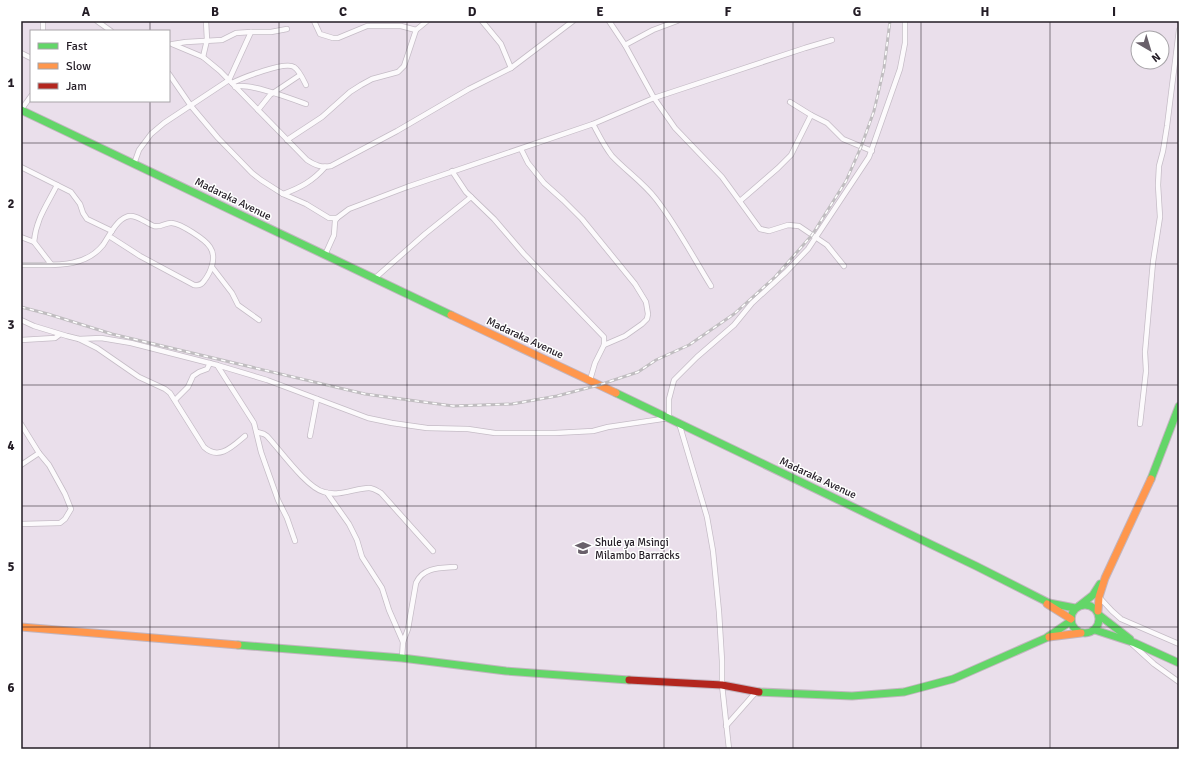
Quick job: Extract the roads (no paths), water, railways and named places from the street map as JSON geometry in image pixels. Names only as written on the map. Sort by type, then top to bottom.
[{"type":"main road","name":"Madaraka Avenue","points":[[21,110],[374,279],[590,380],[1019,588]]},
{"type":"main road","points":[[1046,638],[1081,633],[1086,634],[1094,630],[1099,623],[1099,597],[1105,578],[1156,467],[1179,406]]},
{"type":"main road","points":[[1081,633],[1072,626],[1071,615],[1076,608],[1092,595],[1105,578]]},
{"type":"main road","points":[[1019,588],[1049,603],[1076,608],[1086,604],[1094,608],[1132,642]]},
{"type":"main road","points":[[1019,588],[1071,620]]},
{"type":"main road","points":[[21,627],[402,658],[506,671],[650,682],[722,685],[756,692],[852,696],[904,692],[953,679],[1046,638],[1071,620]]},
{"type":"main road","points":[[1094,630],[1132,642],[1179,663]]},
{"type":"street","points":[[97,21],[110,30]]},
{"type":"street","points":[[203,58],[207,40],[206,21]]},
{"type":"street","points":[[314,21],[320,34],[333,38],[338,38],[367,26],[401,26],[416,30]]},
{"type":"street","points":[[287,140],[322,117],[350,92],[361,85],[372,79],[398,72],[404,66],[416,30],[427,21]]},
{"type":"street","points":[[482,21],[501,44],[512,68]]},
{"type":"street","points":[[170,45],[203,58],[232,83],[307,160],[316,166],[325,167],[331,166],[397,131],[469,89],[512,68],[573,21]]},
{"type":"street","points":[[609,21],[625,45],[654,98],[676,128],[722,177],[760,229],[769,231],[793,224],[806,230],[831,249],[844,266]]},
{"type":"street","points":[[625,45],[653,30],[677,21]]},
{"type":"street","points":[[21,320],[59,335],[79,338],[101,338],[131,343],[210,363],[267,380],[368,418],[384,422],[427,428],[468,429],[495,433],[555,433],[593,432],[608,427],[668,418],[669,399],[674,380],[697,357],[734,325],[752,303],[786,272],[808,249],[872,150],[900,69],[905,43],[905,21]]},
{"type":"street","points":[[170,45],[186,42],[222,40],[236,33],[271,32],[287,29]]},
{"type":"street","points":[[1140,424],[1146,371],[1145,352],[1160,217],[1158,185],[1159,166],[1167,126],[1179,30]]},
{"type":"street","points":[[232,83],[251,32]]},
{"type":"street","points":[[325,255],[334,235],[335,221],[350,209],[452,171],[593,124],[654,98],[832,40]]},
{"type":"street","points":[[21,53],[30,58]]},
{"type":"street","points":[[134,164],[139,150],[151,134],[164,123],[232,83],[281,66],[292,66],[296,68],[306,84]]},
{"type":"street","points":[[170,75],[191,106],[248,169],[261,180],[284,194],[306,204],[329,218],[337,218]]},
{"type":"street","points":[[258,110],[267,98],[274,92],[300,75]]},
{"type":"street","points":[[232,83],[274,92],[306,104]]},
{"type":"street","points":[[21,110],[30,97]]},
{"type":"street","points":[[790,102],[827,123],[843,139],[872,150]]},
{"type":"street","points":[[740,201],[778,168],[791,154],[811,115]]},
{"type":"street","points":[[593,124],[602,141],[612,155],[656,199],[677,229],[711,286]]},
{"type":"street","points":[[521,149],[528,162],[544,183],[582,219],[635,284],[646,302],[648,314],[647,319],[625,336],[604,345]]},
{"type":"street","points":[[21,167],[71,192],[82,207],[83,213],[87,219],[112,232]]},
{"type":"street","points":[[284,194],[306,184],[315,178],[325,167]]},
{"type":"street","points":[[452,171],[466,192],[494,219],[543,274],[604,338],[604,345],[595,363],[590,380]]},
{"type":"street","points":[[34,242],[37,224],[57,185]]},
{"type":"street","points":[[374,279],[425,234],[471,197]]},
{"type":"street","points":[[21,265],[67,264],[88,258],[103,245],[108,236],[124,218],[129,216],[158,226],[172,223],[192,232],[210,247],[213,254],[212,267],[203,282],[197,286],[140,256],[108,236]]},
{"type":"street","points":[[21,237],[34,242],[51,264]]},
{"type":"street","points":[[212,267],[232,293],[238,306],[259,320]]},
{"type":"street","points":[[21,340],[55,338],[59,335]]},
{"type":"street","points":[[79,338],[97,348],[139,377],[165,389],[175,400],[204,447],[209,452],[220,453],[245,436]]},
{"type":"street","points":[[175,400],[188,387],[194,376],[207,369],[210,363]]},
{"type":"street","points":[[217,365],[251,418],[278,500],[288,518],[295,541]]},
{"type":"street","points":[[310,436],[317,399]]},
{"type":"street","points":[[679,423],[707,517],[713,551],[719,612],[722,685],[729,749]]},
{"type":"street","points":[[21,424],[39,453],[49,465],[71,506],[70,511],[63,521],[56,524],[21,524]]},
{"type":"street","points":[[256,432],[267,436],[316,490],[327,493],[347,493],[369,488],[375,489],[381,493],[433,551]]},
{"type":"street","points":[[21,465],[39,453]]},
{"type":"street","points":[[327,493],[354,532],[362,557],[382,588],[389,610],[404,642]]},
{"type":"street","points":[[402,658],[418,578],[431,570],[456,566]]},
{"type":"street","points":[[1099,597],[1121,619],[1179,644]]},
{"type":"street","points":[[1132,642],[1154,664],[1179,682]]},
{"type":"street","points":[[726,726],[756,692]]},
{"type":"railway","points":[[21,307],[112,334],[365,394],[453,406],[512,404],[557,396],[599,385],[638,372],[656,360],[689,345],[734,314],[775,277],[812,235],[846,181],[861,147],[874,111],[884,68],[890,21]]},
{"type":"place","name":"Shule ya Msingi Milambo Barracks","points":[[583,548]]}]
